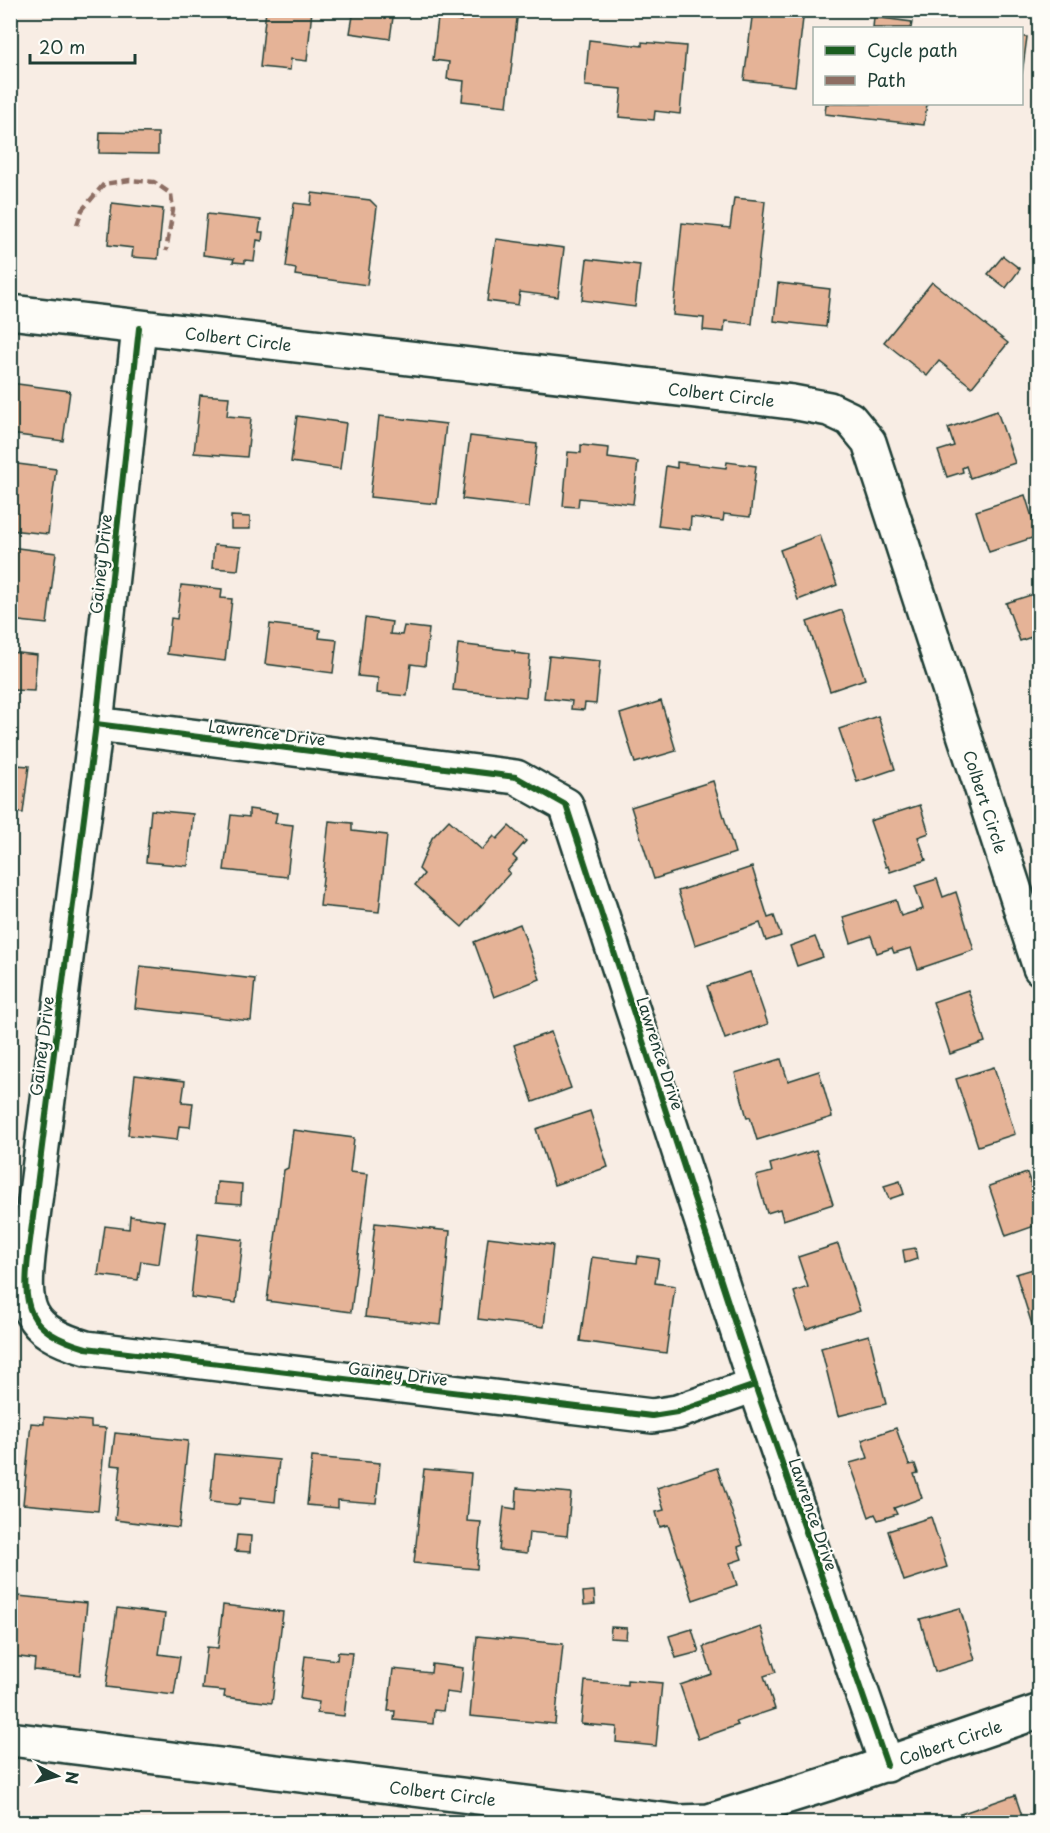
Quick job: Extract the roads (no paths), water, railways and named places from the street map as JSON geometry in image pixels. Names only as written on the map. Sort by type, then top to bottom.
[{"type":"street","name":"Colbert Circle","points":[[10,312],[792,402],[829,409],[850,419],[869,442],[1040,968]]},
{"type":"street","name":"Gainey Drive","points":[[139,328],[96,724],[29,1248],[26,1296],[34,1320],[50,1335],[86,1348],[652,1416],[677,1412],[755,1385]]},
{"type":"street","name":"Lawrence Drive","points":[[96,724],[516,777],[566,805],[755,1385],[886,1765]]},
{"type":"street","name":"Colbert Circle","points":[[10,1739],[680,1822],[709,1821],[886,1765],[1040,1711]]}]
